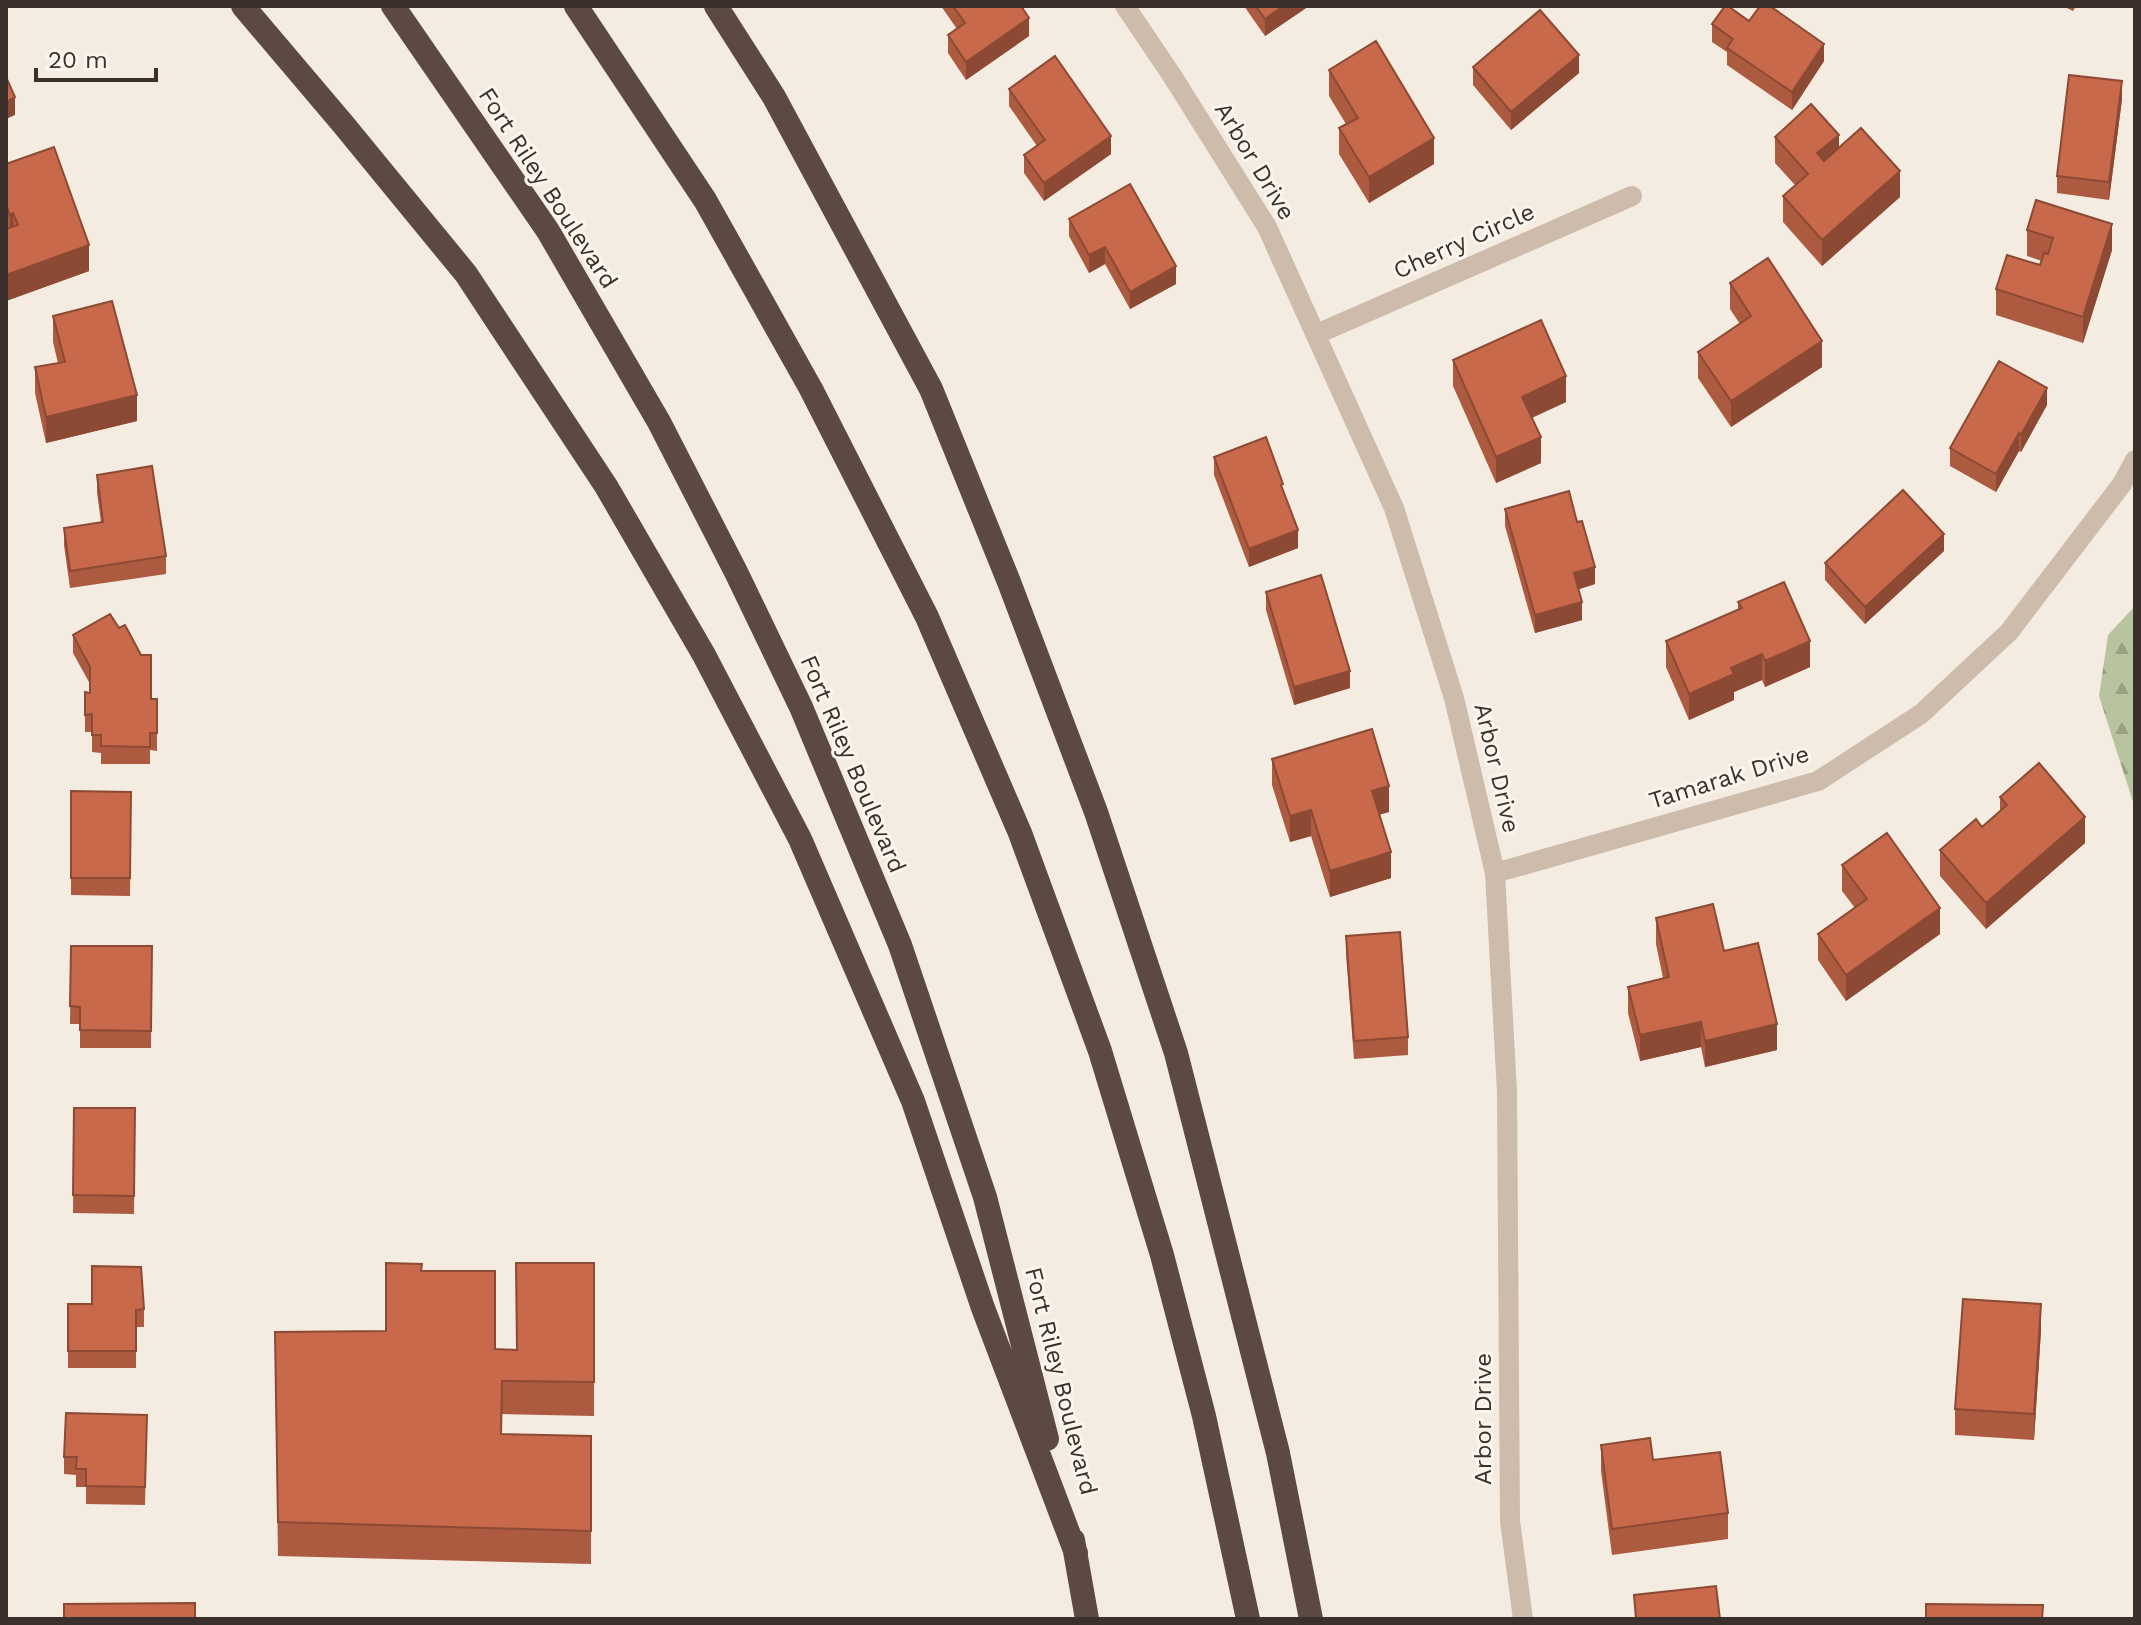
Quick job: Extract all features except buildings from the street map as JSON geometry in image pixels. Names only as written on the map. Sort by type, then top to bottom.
[{"type":"highway","points":[[243,6],[466,274],[606,486],[704,655],[800,839],[913,1101],[983,1308],[1076,1553]]},
{"type":"highway","name":"Fort Riley Boulevard","points":[[393,6],[556,244],[659,422],[801,707],[900,945],[985,1197],[1076,1553],[1087,1619]]},
{"type":"highway","points":[[576,6],[705,200],[811,389],[927,617],[1020,833],[1100,1051],[1162,1255],[1204,1416],[1248,1619]]},
{"type":"highway","points":[[716,6],[774,97],[931,389],[1009,582],[1096,812],[1176,1053],[1278,1453],[1311,1619]]},
{"type":"street","name":"Arbor Drive","points":[[1125,6],[1267,227],[1394,508],[1454,698],[1495,873],[1507,1092],[1510,1521],[1523,1619]]},
{"type":"street","name":"Cherry Circle","points":[[1317,334],[1632,196]]},
{"type":"street","name":"Tamarak Drive","points":[[1495,873],[1818,781],[1857,756],[1921,714],[2009,632],[2122,484],[2135,460]]},
{"type":"green space","points":[[2135,606],[2135,808],[2099,696],[2108,635]]}]
